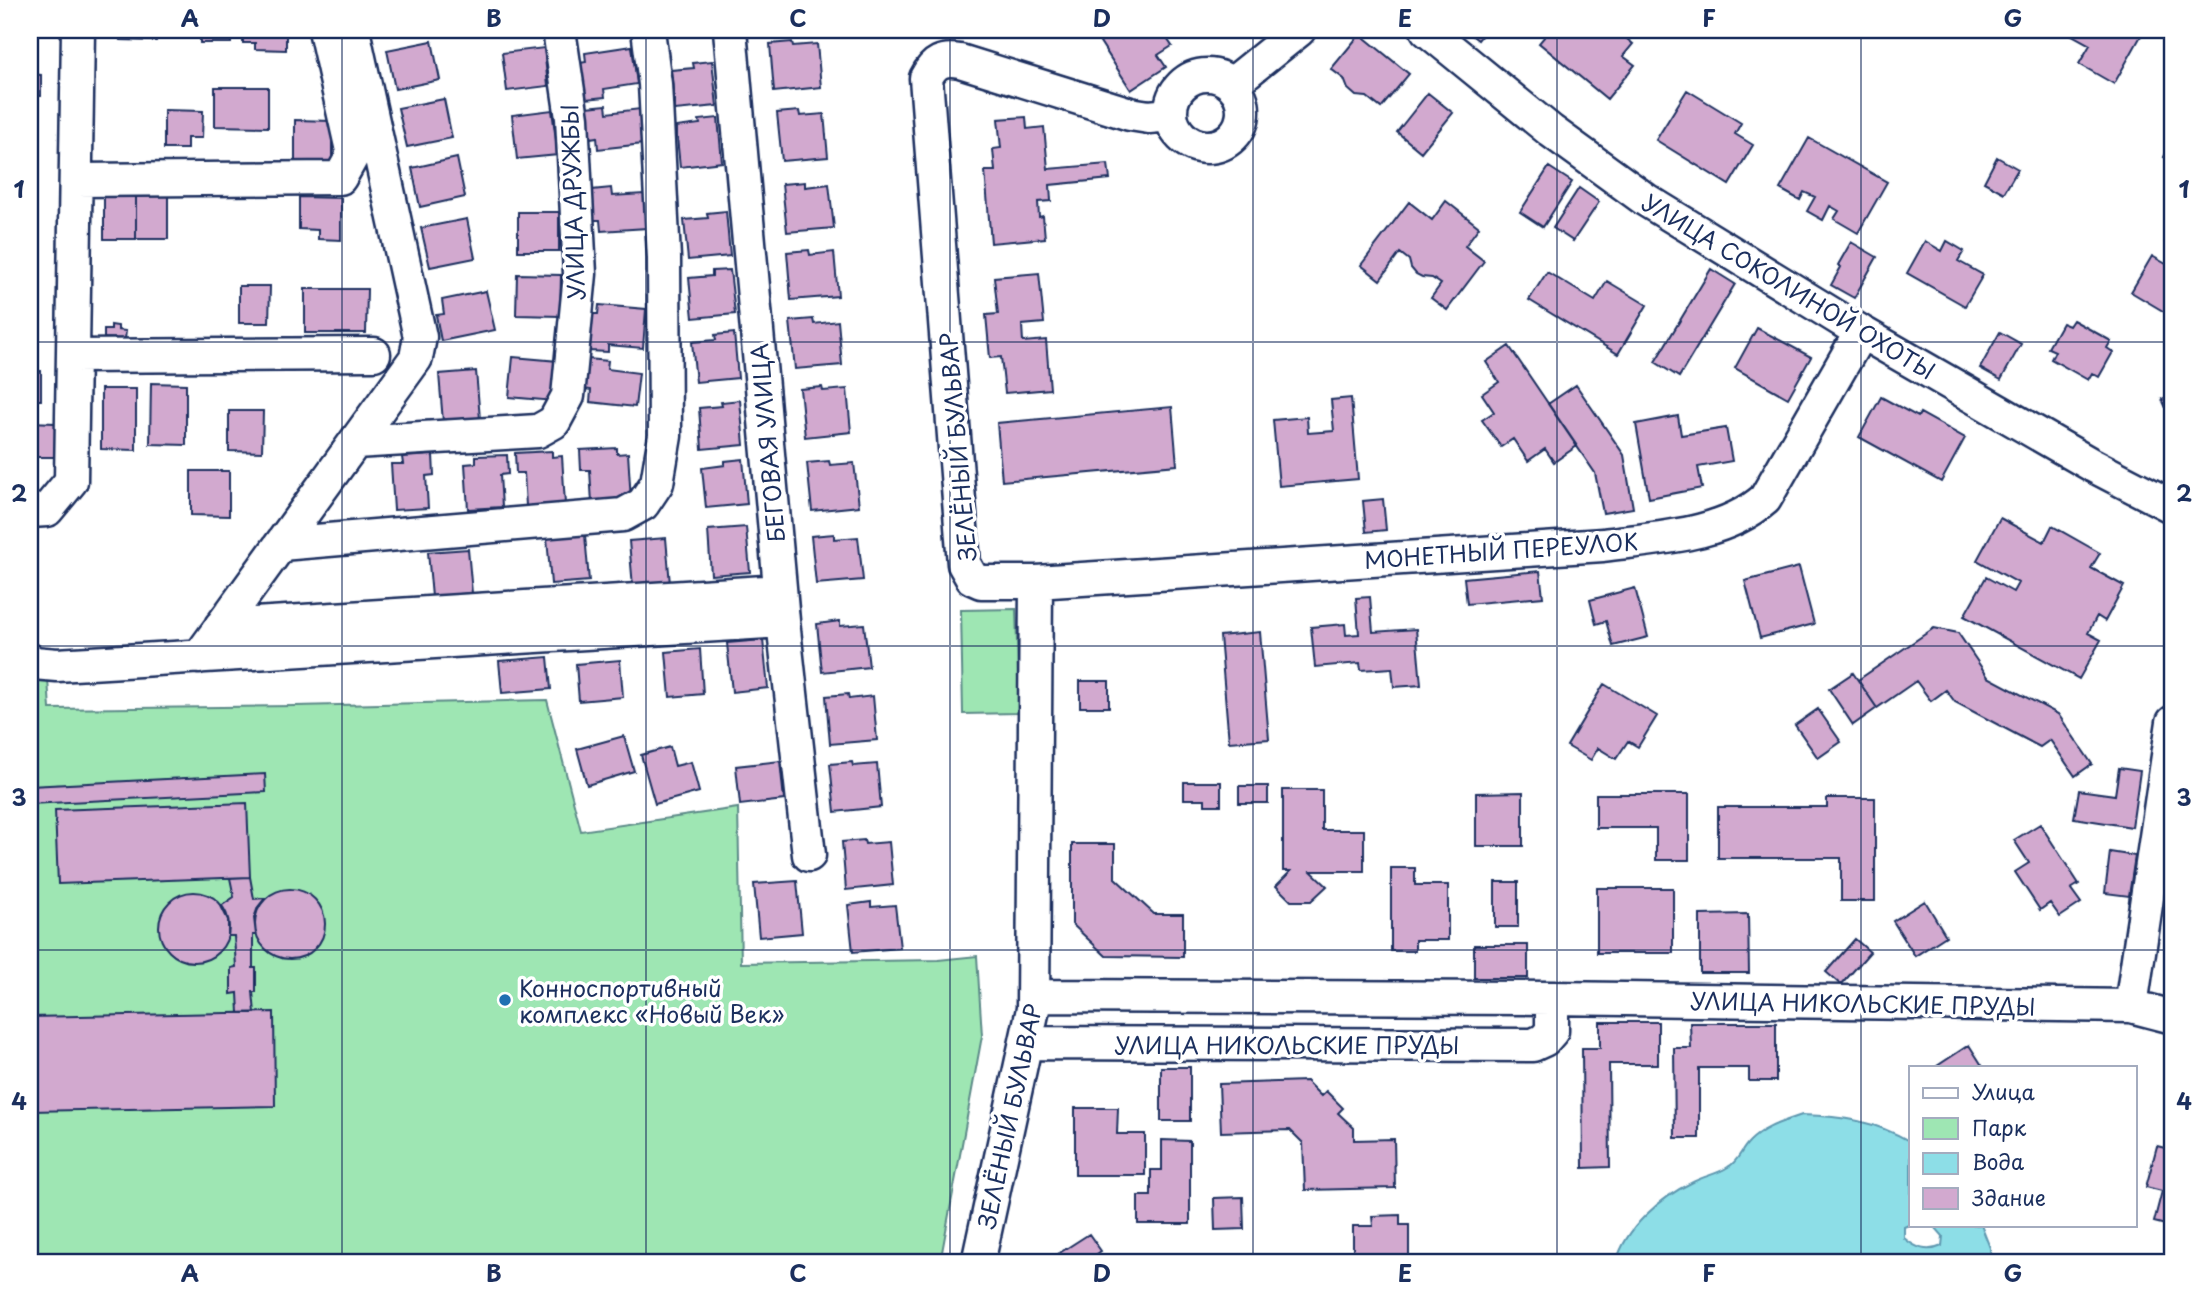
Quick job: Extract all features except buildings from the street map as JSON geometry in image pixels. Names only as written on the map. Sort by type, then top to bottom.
[{"type":"street","points":[[30,511],[47,510],[71,481],[78,30]]},
{"type":"street","points":[[76,180],[340,178],[353,155],[326,30]]},
{"type":"street","points":[[199,657],[416,358],[420,337],[353,30]]},
{"type":"street","name":"УЛИЦА ДРУЖБЫ","points":[[355,442],[538,431],[554,422],[568,396],[580,274],[572,118],[559,30]]},
{"type":"street","points":[[281,544],[624,515],[643,504],[657,483],[665,436],[664,258],[654,84],[648,30]]},
{"type":"street","name":"БЕГОВАЯ УЛИЦА","points":[[730,30],[782,606],[809,855]]},
{"type":"street","points":[[1232,84],[1299,30]]},
{"type":"street","name":"УЛИЦА СОКОЛИНОЙ ОХОТЫ","points":[[1427,30],[1550,131],[1625,185],[1714,243],[2092,466],[2173,507]]},
{"type":"street","name":"ЗЕЛЁНЫЙ БУЛЬВАР","points":[[978,1263],[1027,1043],[1034,996],[1037,582],[981,582],[972,578],[964,564],[926,78],[930,68],[948,59],[1130,114],[1149,117],[1170,115]]},
{"type":"street","points":[[1212,75],[1232,84],[1241,97],[1244,113],[1240,128],[1230,140],[1216,147],[1201,147],[1186,141],[1175,130],[1170,115],[1171,101],[1178,88],[1190,78],[1212,75]]},
{"type":"street","name":"МОНЕТНЫЙ ПЕРЕУЛОК","points":[[1037,582],[1603,545],[1663,537],[1736,519],[1765,499],[1861,332]]},
{"type":"street","points":[[73,356],[374,354]]},
{"type":"street","points":[[221,626],[782,606]]},
{"type":"street","points":[[30,660],[34,663],[57,665],[199,657],[782,606]]},
{"type":"street","points":[[2131,1006],[2173,722]]},
{"type":"street","name":"УЛИЦА НИКОЛЬСКИЕ ПРУДЫ","points":[[1034,996],[1552,998],[2131,1006],[2173,1017]]},
{"type":"street","name":"УЛИЦА НИКОЛЬСКИЕ ПРУДЫ","points":[[1027,1043],[1533,1045],[1544,1040],[1552,1031],[1552,998]]},
{"type":"green space","points":[[1016,609],[1019,713],[963,714],[961,610]]},
{"type":"green space","name":"Конноспортивный комплекс «Новый Век»","points":[[48,679],[50,709],[547,700],[581,831],[738,808],[741,963],[938,960],[977,956],[982,1036],[940,1263],[30,1263],[30,680]]},
{"type":"water","points":[[1802,1115],[1831,1117],[1871,1124],[1909,1141],[1909,1225],[1904,1227],[1904,1238],[1917,1247],[1931,1249],[1942,1246],[1943,1236],[1931,1226],[1981,1226],[1990,1248],[1991,1263],[1616,1263],[1627,1238],[1657,1205],[1681,1188],[1731,1165],[1749,1142],[1760,1132]]},
{"type":"place","name":"Конноспортивный комплекс «Новый Век»","points":[[505,1000]]}]
